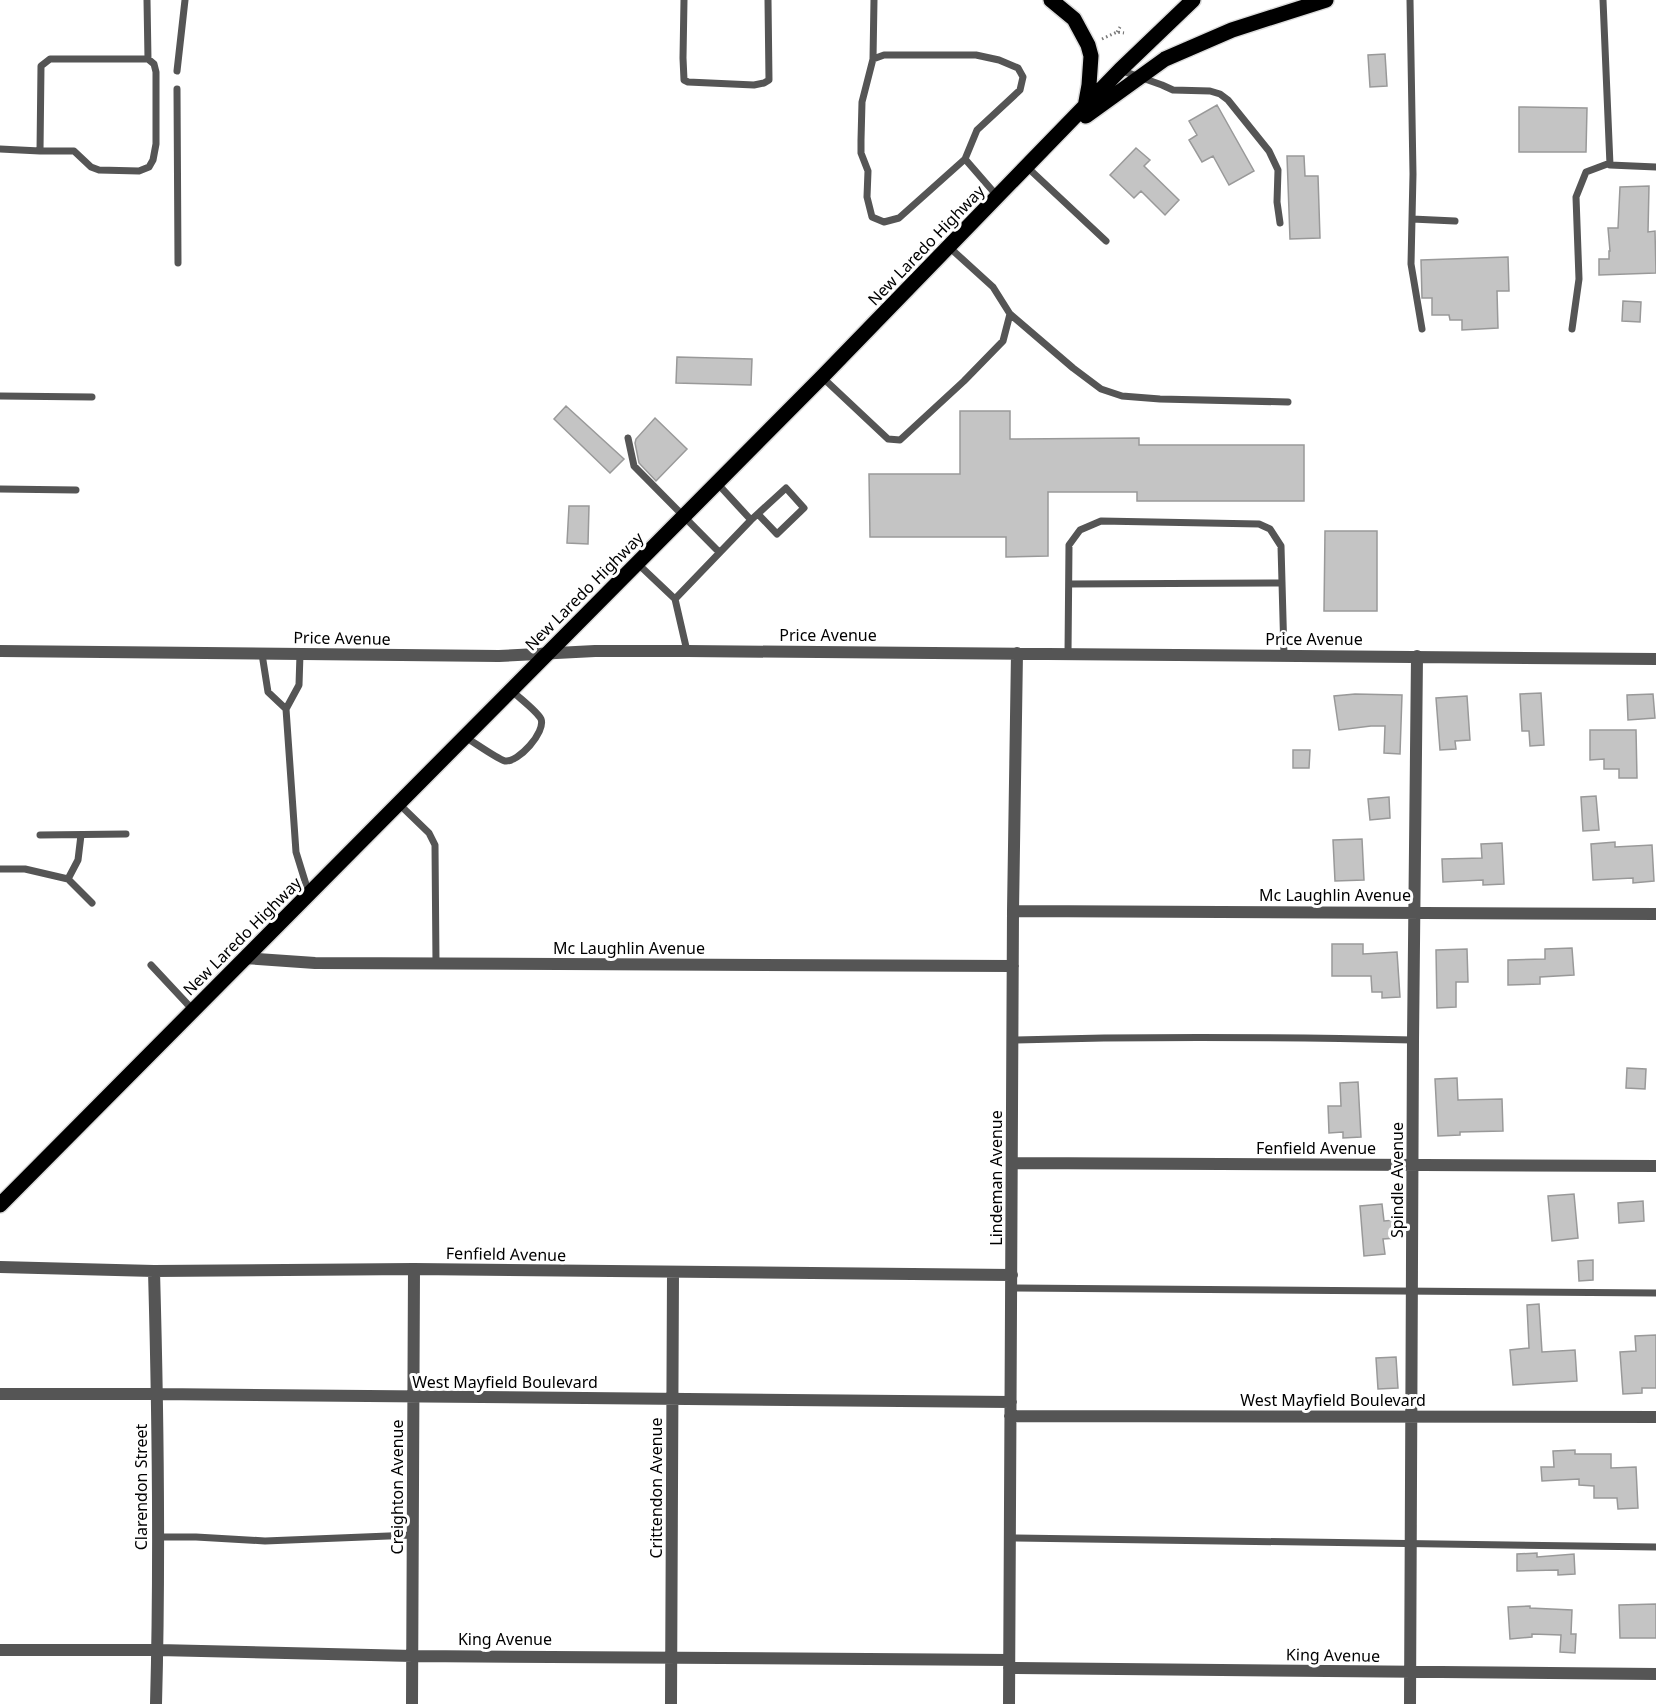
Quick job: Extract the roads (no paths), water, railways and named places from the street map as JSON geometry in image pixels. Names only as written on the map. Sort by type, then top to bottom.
[{"type":"main road","points":[[1050,0],[1074,19],[1088,45],[1091,56],[1085,107]]},
{"type":"main road","name":"New Laredo Highway","points":[[0,1205],[822,377],[1120,70],[1193,0]]},
{"type":"main road","points":[[1050,143],[1165,59],[1232,30],[1326,0]]},
{"type":"street","name":"Price Avenue","points":[[0,651],[499,656],[595,651],[1017,652],[1656,659]]},
{"type":"street","name":"Lindeman Avenue","points":[[1009,1704],[1013,911],[1017,652]]},
{"type":"street","name":"Spindle Avenue","points":[[1410,1704],[1417,656]]},
{"type":"street","name":"Mc Laughlin Avenue","points":[[1013,911],[1656,914]]},
{"type":"street","name":"Mc Laughlin Avenue","points":[[245,958],[315,963],[1013,966]]},
{"type":"street","name":"Fenfield Avenue","points":[[1013,1163],[1656,1166]]},
{"type":"street","name":"Fenfield Avenue","points":[[0,1267],[1012,1275]]},
{"type":"street","name":"Creighton Avenue","points":[[412,1704],[414,1269]]},
{"type":"street","name":"Clarendon Street","points":[[154,1270],[157,1394],[158,1650],[156,1704]]},
{"type":"street","name":"Crittendon Avenue","points":[[671,1704],[673,1272]]},
{"type":"street","name":"West Mayfield Boulevard","points":[[0,1394],[1011,1402]]},
{"type":"street","name":"West Mayfield Boulevard","points":[[1010,1416],[1656,1417]]},
{"type":"street","name":"King Avenue","points":[[0,1650],[672,1657],[1410,1672],[1656,1674]]},
{"type":"lane","points":[[147,0],[148,59]]},
{"type":"lane","points":[[177,71],[185,0]]},
{"type":"lane","points":[[684,0],[684,80],[754,85],[769,80],[768,0]]},
{"type":"lane","points":[[873,59],[884,55],[976,56],[999,60],[1018,68],[1023,77],[1020,90],[977,130],[964,159],[899,218],[884,222],[872,217],[867,197],[868,171],[861,153],[862,102],[873,59],[874,0]]},
{"type":"lane","points":[[1410,0],[1413,174],[1411,264],[1422,329]]},
{"type":"lane","points":[[1603,0],[1610,164]]},
{"type":"lane","points":[[0,149],[40,151],[74,151],[91,167],[99,170],[139,171],[149,167],[156,144],[154,64],[148,59],[50,59],[41,66],[40,151]]},
{"type":"lane","points":[[1120,70],[1173,90],[1210,91],[1228,100],[1269,151],[1278,171],[1280,223]]},
{"type":"lane","points":[[177,89],[178,263]]},
{"type":"lane","points":[[964,159],[998,197]]},
{"type":"lane","points":[[1572,329],[1579,279],[1576,196],[1586,172],[1610,164],[1656,167]]},
{"type":"lane","points":[[1027,167],[1106,241]]},
{"type":"lane","points":[[1412,219],[1455,221]]},
{"type":"lane","points":[[949,247],[993,287],[1010,314],[1101,389],[1122,396],[1160,399],[1288,402]]},
{"type":"lane","points":[[822,377],[888,439],[900,440],[964,381],[1003,341],[1010,314]]},
{"type":"lane","points":[[0,396],[92,397]]},
{"type":"lane","points":[[628,438],[634,466],[719,552]]},
{"type":"lane","points":[[717,483],[752,520]]},
{"type":"lane","points":[[675,600],[719,552],[758,513],[786,488],[804,508],[777,534],[758,513]]},
{"type":"lane","points":[[0,489],[76,490]]},
{"type":"lane","points":[[1068,653],[1069,545],[1080,530],[1101,521],[1259,524],[1270,529],[1281,546],[1284,655]]},
{"type":"lane","points":[[637,563],[675,600],[687,651]]},
{"type":"lane","points":[[1070,584],[1282,583]]},
{"type":"lane","points":[[262,654],[268,692],[286,709]]},
{"type":"lane","points":[[300,654],[299,685],[286,709],[296,852],[309,894]]},
{"type":"lane","points":[[465,736],[504,761],[524,753],[540,731],[542,724],[540,717],[511,690]]},
{"type":"lane","points":[[398,803],[429,833],[435,845],[436,964]]},
{"type":"lane","points":[[40,835],[126,834]]},
{"type":"lane","points":[[68,879],[78,860],[81,835]]},
{"type":"lane","points":[[0,869],[25,869],[68,879],[92,903]]},
{"type":"lane","points":[[151,965],[193,1010]]},
{"type":"lane","points":[[1013,1040],[1087,1038],[1413,1040]]},
{"type":"lane","points":[[1012,1288],[1656,1293]]},
{"type":"lane","points":[[157,1537],[265,1541],[413,1535]]},
{"type":"lane","points":[[1010,1538],[1656,1547]]}]
